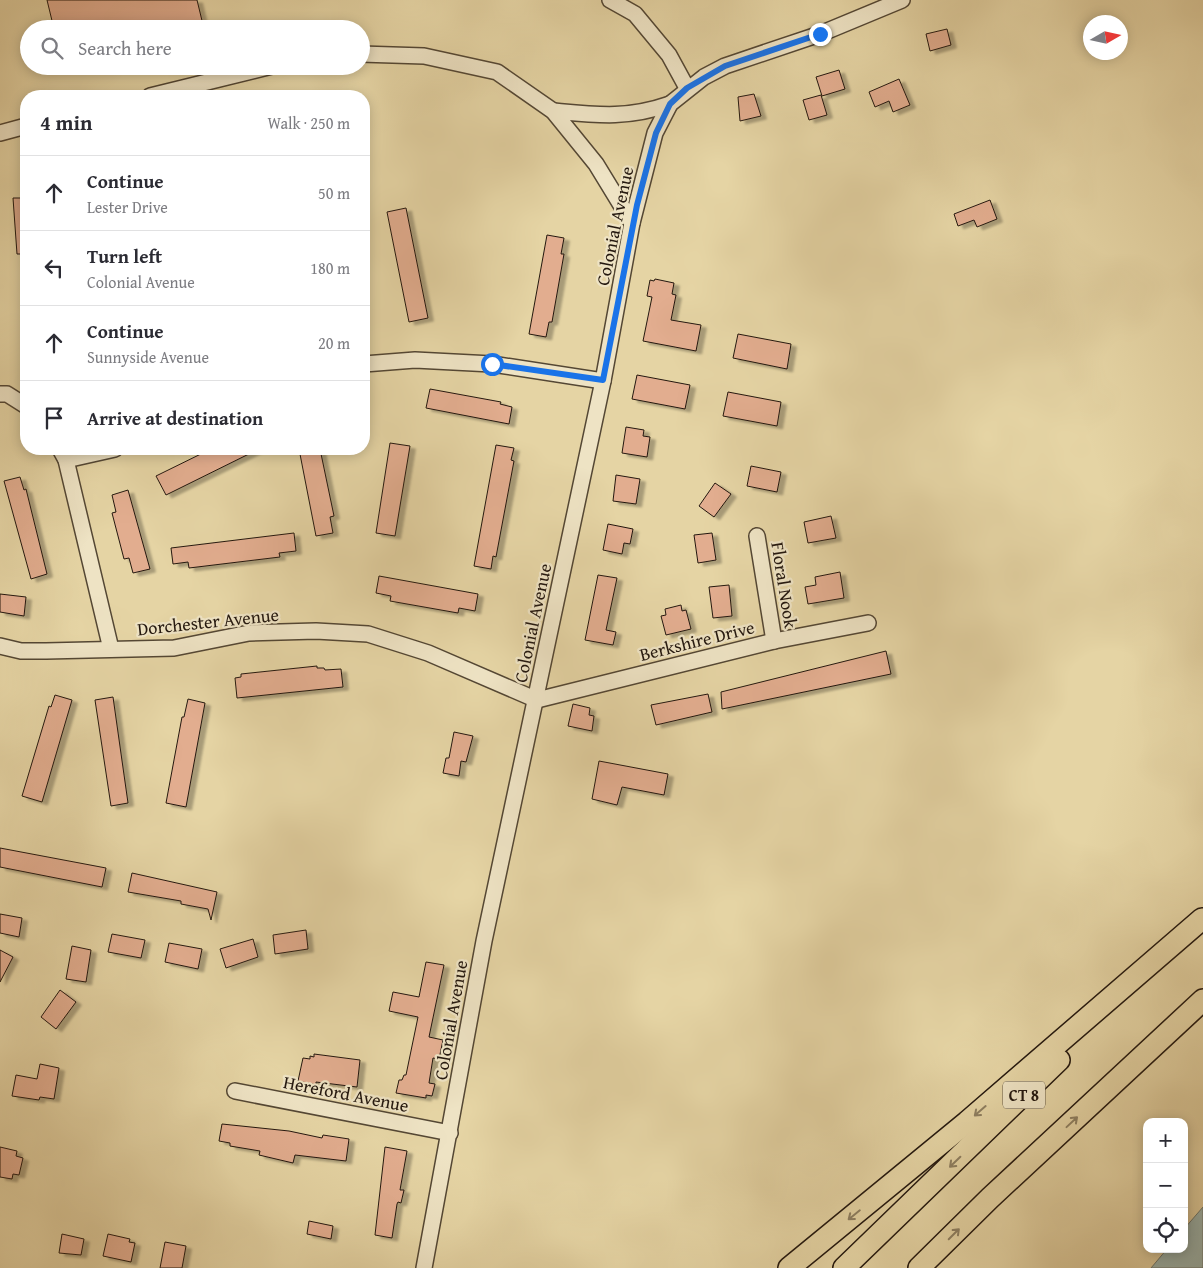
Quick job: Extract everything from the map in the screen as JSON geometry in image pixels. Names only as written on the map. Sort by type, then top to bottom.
[{"type":"highway","points":[[789,1268],[967,1122],[1202,918]]},
{"type":"highway","name":"CT 8","points":[[844,1268],[977,1141],[1202,918]]},
{"type":"highway","points":[[919,1268],[997,1191],[1203,1000]]},
{"type":"street","points":[[610,0],[635,14],[670,55],[687,88]]},
{"type":"street","name":"Colonial Avenue","points":[[424,1268],[484,941],[537,700],[603,380],[632,223],[656,133],[670,104],[687,88],[725,66],[820,34],[902,0]]},
{"type":"street","points":[[370,54],[424,56],[496,72],[553,111],[596,164],[632,223]]},
{"type":"street","points":[[174,90],[235,75]]},
{"type":"street","points":[[553,111],[615,116],[649,111],[670,104]]},
{"type":"street","points":[[0,133],[20,128]]},
{"type":"street","points":[[370,364],[415,360],[492,364],[603,380]]},
{"type":"street","points":[[0,394],[7,394],[20,402]]},
{"type":"street","points":[[63,455],[111,649]]},
{"type":"street","name":"Floral Nook","points":[[757,536],[774,641]]},
{"type":"street","name":"Berkshire Drive","points":[[537,700],[774,641],[868,623]]},
{"type":"street","name":"Dorchester Avenue","points":[[0,646],[21,651],[174,648],[249,633],[316,632],[368,634],[428,653],[537,700]]},
{"type":"street","name":"Hereford Avenue","points":[[235,1091],[450,1133]]},
{"type":"water","points":[[1203,1207],[1203,1268],[1151,1268],[1164,1253],[1188,1253],[1188,1224]]},
{"type":"building","points":[[47,0],[197,0],[202,20],[52,20]]},
{"type":"building","points":[[947,29],[951,45],[930,51],[926,34]]},
{"type":"building","points":[[839,70],[845,89],[822,96],[816,77]]},
{"type":"building","points":[[899,79],[910,105],[893,112],[889,101],[875,107],[869,92]]},
{"type":"building","points":[[754,94],[761,116],[740,121],[738,97]]},
{"type":"building","points":[[821,95],[827,115],[809,120],[803,100]]},
{"type":"building","points":[[13,198],[20,198],[20,254],[17,254]]},
{"type":"building","points":[[990,200],[997,219],[977,227],[974,220],[958,226],[954,214]]},
{"type":"building","points":[[406,208],[428,318],[409,322],[387,212]]},
{"type":"building","points":[[547,235],[564,238],[561,254],[564,254],[552,322],[549,322],[546,337],[529,334]]},
{"type":"building","points":[[655,279],[674,283],[672,294],[676,295],[671,320],[701,325],[696,351],[643,341],[652,297],[647,296],[650,280],[654,281]]},
{"type":"building","points":[[738,334],[791,344],[787,369],[733,358]]},
{"type":"building","points":[[637,375],[690,385],[685,409],[632,399]]},
{"type":"building","points":[[430,389],[501,402],[500,404],[512,407],[509,424],[426,408]]},
{"type":"building","points":[[728,392],[781,402],[777,426],[723,416]]},
{"type":"building","points":[[626,427],[644,430],[643,436],[650,437],[647,457],[622,453]]},
{"type":"building","points":[[390,443],[410,446],[395,536],[376,533]]},
{"type":"building","points":[[496,445],[514,448],[511,460],[514,461],[496,557],[493,556],[491,569],[474,566]]},
{"type":"building","points":[[199,455],[247,455],[166,495],[156,476]]},
{"type":"building","points":[[300,455],[321,455],[334,516],[330,517],[333,533],[316,536]]},
{"type":"building","points":[[751,466],[781,472],[777,492],[747,486]]},
{"type":"building","points":[[616,475],[640,479],[636,504],[613,501]]},
{"type":"building","points":[[20,477],[24,490],[26,489],[47,574],[31,579],[4,481]]},
{"type":"building","points":[[715,483],[731,494],[714,517],[699,506]]},
{"type":"building","points":[[128,490],[150,569],[133,573],[129,558],[124,559],[112,513],[116,512],[112,495]]},
{"type":"building","points":[[831,516],[836,538],[808,543],[804,522]]},
{"type":"building","points":[[608,524],[633,529],[630,544],[624,543],[622,554],[603,550]]},
{"type":"building","points":[[294,533],[296,551],[279,553],[280,557],[189,568],[188,562],[173,564],[171,548]]},
{"type":"building","points":[[712,533],[716,560],[698,563],[694,535]]},
{"type":"building","points":[[840,572],[844,598],[808,604],[805,587],[816,585],[815,577]]},
{"type":"building","points":[[598,575],[617,578],[606,630],[616,632],[613,645],[585,640]]},
{"type":"building","points":[[379,576],[478,594],[475,611],[459,608],[458,613],[390,601],[391,596],[376,593]]},
{"type":"building","points":[[729,585],[732,616],[713,618],[709,587]]},
{"type":"building","points":[[0,594],[26,597],[24,616],[0,612]]},
{"type":"building","points":[[681,605],[682,611],[686,610],[691,629],[666,635],[661,616],[666,615],[665,609]]},
{"type":"building","points":[[886,651],[891,674],[722,709],[721,692]]},
{"type":"building","points":[[317,666],[317,668],[324,668],[325,670],[341,669],[343,687],[237,698],[235,678],[241,677],[241,674]]},
{"type":"building","points":[[708,694],[712,712],[656,725],[651,705]]},
{"type":"building","points":[[55,695],[72,700],[42,802],[22,796],[49,706],[51,707]]},
{"type":"building","points":[[113,697],[128,803],[111,806],[95,700]]},
{"type":"building","points":[[188,699],[205,703],[186,807],[166,803],[182,717],[184,717]]},
{"type":"building","points":[[573,704],[590,708],[589,715],[594,716],[592,731],[568,726]]},
{"type":"building","points":[[454,732],[473,736],[466,762],[461,761],[459,776],[443,773],[446,758],[449,758]]},
{"type":"building","points":[[599,761],[668,774],[664,795],[622,787],[617,805],[592,799]]},
{"type":"building","points":[[0,848],[106,868],[102,887],[0,867]]},
{"type":"building","points":[[132,873],[217,892],[211,920],[208,909],[181,904],[181,901],[128,892]]},
{"type":"building","points":[[0,914],[22,918],[19,937],[0,933]]},
{"type":"building","points":[[306,930],[308,949],[275,954],[273,935]]},
{"type":"building","points":[[112,934],[145,940],[141,958],[108,952]]},
{"type":"building","points":[[253,939],[258,957],[226,968],[220,949]]},
{"type":"building","points":[[169,943],[202,949],[198,969],[165,962]]},
{"type":"building","points":[[72,946],[91,950],[86,982],[66,979]]},
{"type":"building","points":[[0,950],[13,957],[0,982]]},
{"type":"building","points":[[426,962],[444,965],[429,1037],[443,1040],[439,1059],[433,1058],[429,1083],[435,1084],[432,1096],[426,1095],[426,1098],[396,1093],[399,1080],[402,1080],[404,1075],[406,1075],[418,1017],[389,1011],[393,992],[419,997]]},
{"type":"building","points":[[60,990],[76,1002],[56,1029],[41,1017]]},
{"type":"building","points":[[314,1054],[360,1060],[357,1087],[316,1082],[316,1085],[298,1081],[303,1058],[310,1059],[310,1056],[314,1057]]},
{"type":"building","points":[[40,1064],[59,1068],[54,1099],[40,1097],[39,1100],[12,1096],[16,1075],[37,1079]]},
{"type":"building","points":[[222,1124],[289,1131],[322,1138],[323,1135],[349,1139],[346,1161],[295,1155],[293,1163],[259,1155],[260,1151],[230,1146],[230,1143],[219,1141]]},
{"type":"building","points":[[0,1147],[17,1151],[16,1156],[23,1158],[19,1175],[13,1174],[12,1179],[0,1177]]},
{"type":"building","points":[[385,1147],[407,1151],[400,1190],[404,1190],[401,1203],[398,1202],[397,1204],[392,1238],[375,1235]]},
{"type":"building","points":[[309,1221],[333,1226],[331,1239],[307,1234]]},
{"type":"building","points":[[62,1234],[84,1239],[81,1255],[59,1253]]},
{"type":"building","points":[[108,1234],[130,1239],[129,1242],[135,1243],[131,1262],[103,1256]]},
{"type":"building","points":[[165,1242],[186,1246],[182,1268],[160,1268]]},
{"type":"route","points":[[492,364],[603,380],[632,223],[656,133],[670,104],[687,88],[725,66],[820,34]]}]
